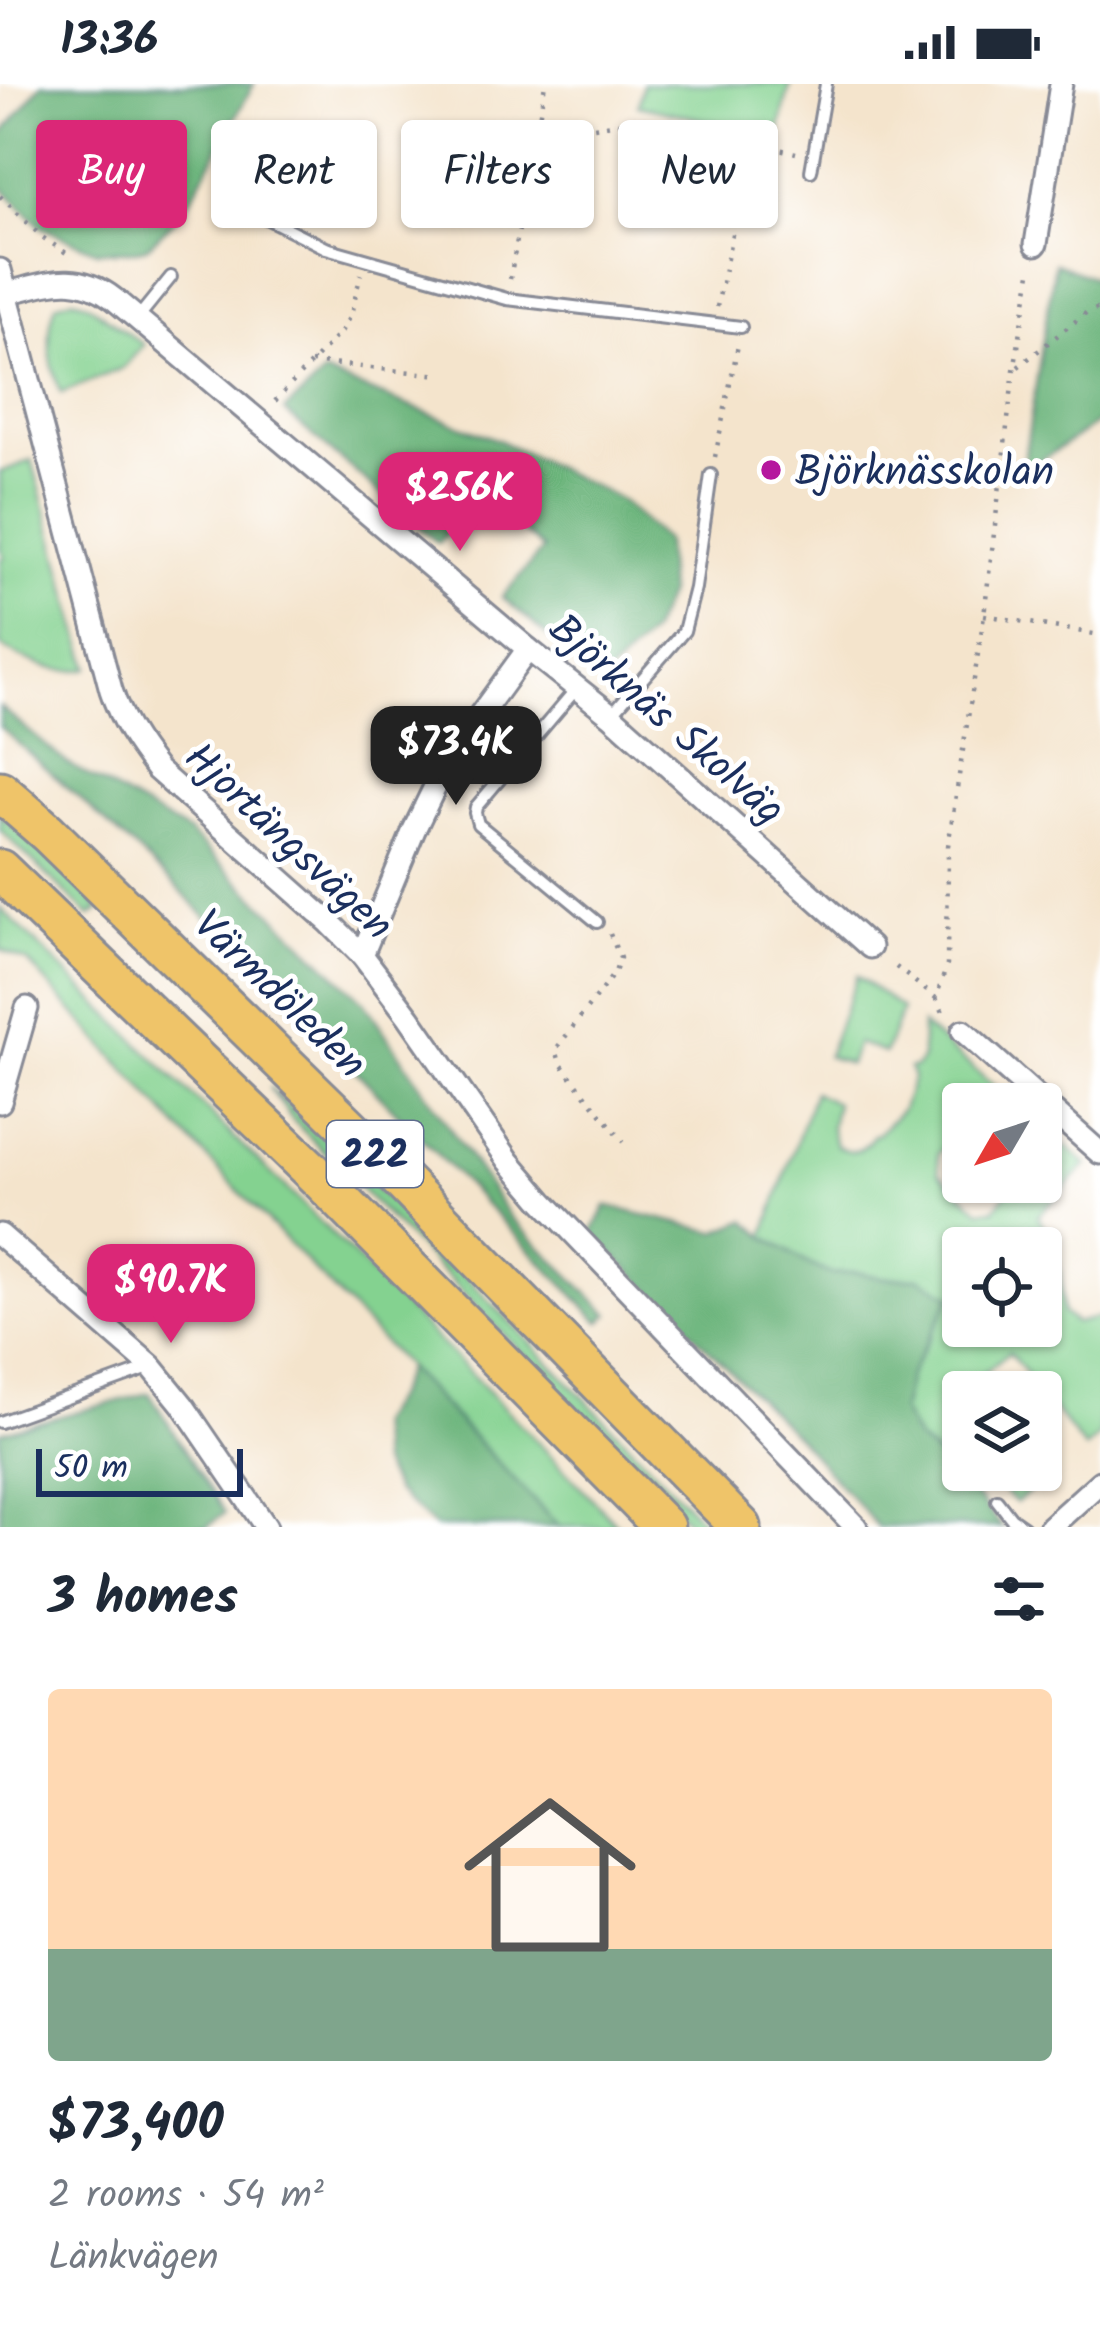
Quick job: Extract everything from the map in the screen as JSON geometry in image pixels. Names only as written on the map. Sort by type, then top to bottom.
[{"type":"highway","name":"Värmdöleden","points":[[0,791],[350,1129],[741,1527]]},
{"type":"highway","name":"222","points":[[0,870],[305,1165],[664,1527]]},
{"type":"street","points":[[1036,244],[1061,84]]},
{"type":"street","name":"Hjortängsvägen","points":[[0,270],[111,690],[128,731],[157,770],[362,955],[542,1201],[856,1527]]},
{"type":"street","name":"Björknäs Skolväg","points":[[7,292],[76,280],[103,290],[610,715],[871,947]]},
{"type":"street","points":[[362,955],[449,758],[528,650]]},
{"type":"street","points":[[0,1102],[28,1008]]},
{"type":"street","points":[[963,1031],[1100,1153]]},
{"type":"street","points":[[0,1235],[152,1367],[266,1527]]},
{"type":"street","points":[[1050,1527],[1100,1482]]},
{"type":"lane","points":[[811,171],[826,84]]},
{"type":"lane","points":[[287,228],[326,248],[507,299],[741,327]]},
{"type":"lane","points":[[137,319],[171,277]]},
{"type":"lane","points":[[610,715],[684,631],[711,475]]},
{"type":"lane","points":[[577,688],[475,813],[478,824],[597,922]]},
{"type":"lane","points":[[0,1422],[152,1367]]},
{"type":"lane","points":[[997,1500],[1024,1527]]},
{"type":"path","points":[[538,120],[545,84]]},
{"type":"path","points":[[778,148],[813,157]]},
{"type":"path","points":[[0,196],[42,237],[84,262]]},
{"type":"path","points":[[507,299],[519,228]]},
{"type":"path","points":[[714,322],[734,228]]},
{"type":"path","points":[[896,967],[936,998],[947,965],[948,846],[1036,244]]},
{"type":"path","points":[[268,410],[341,332],[351,314],[364,260]]},
{"type":"path","points":[[1015,370],[1087,312],[1100,308]]},
{"type":"path","points":[[711,475],[741,327]]},
{"type":"path","points":[[311,362],[441,375]]},
{"type":"path","points":[[984,616],[1100,635]]},
{"type":"path","points":[[597,922],[609,933],[620,958],[615,972],[556,1049],[560,1063],[624,1142]]},
{"type":"green space","points":[[42,84],[254,84],[234,120],[211,120],[211,162],[187,206],[187,120],[36,120],[36,222],[0,186],[0,137]]},
{"type":"green space","points":[[643,84],[790,84],[778,136],[778,120],[706,120],[638,105]]},
{"type":"green space","points":[[43,228],[167,228],[146,248],[96,251]]},
{"type":"green space","points":[[1055,263],[1100,280],[1100,421],[1022,473]]},
{"type":"green space","points":[[73,298],[144,345],[123,368],[61,393],[51,360],[50,326],[56,304]]},
{"type":"green space","points":[[325,374],[498,440],[619,499],[665,541],[668,594],[650,634],[601,682],[502,597],[543,549],[481,495],[438,543],[284,411]]},
{"type":"green space","points":[[32,460],[89,668],[54,669],[0,646],[0,560],[4,557],[0,472]]},
{"type":"green space","points":[[0,707],[68,764],[188,832],[364,1002],[510,1217],[609,1314],[600,1322],[174,884],[0,727]]},
{"type":"green space","points":[[0,814],[99,910],[90,916],[0,830]]},
{"type":"green space","points":[[0,908],[390,1292],[619,1527],[559,1527],[175,1124],[28,962],[0,949]]},
{"type":"green space","points":[[857,976],[902,1009],[885,1053],[857,1043],[849,1064],[827,1056]]},
{"type":"green space","points":[[922,1025],[990,1083],[942,1083],[942,1150],[938,1154],[942,1203],[972,1203],[980,1210],[995,1209],[999,1203],[1050,1203],[1038,1216],[1044,1227],[942,1227],[942,1291],[904,1278],[831,1274],[764,1236],[814,1092],[836,1103],[831,1126],[836,1145],[858,1151],[902,1109],[913,1077],[909,1068],[922,1060]]},
{"type":"green space","points":[[269,1087],[437,1248],[708,1527],[693,1527],[292,1119]]},
{"type":"green space","points":[[1066,1146],[1087,1165],[1062,1191]]},
{"type":"green space","points":[[606,1206],[716,1232],[746,1220],[764,1236],[831,1274],[920,1278],[942,1290],[942,1314],[909,1375],[901,1411],[917,1440],[942,1460],[942,1491],[972,1491],[1002,1527],[878,1527],[798,1438],[592,1233]]},
{"type":"green space","points":[[1062,1300],[1063,1313],[1075,1323],[1100,1317],[1100,1435],[1085,1449],[1062,1420],[1062,1371],[1024,1371],[1009,1352],[987,1371],[942,1371],[942,1460],[917,1440],[900,1411],[909,1375],[942,1314],[942,1347],[1062,1347]]},
{"type":"green space","points":[[406,1367],[559,1527],[435,1527],[395,1491],[380,1462],[376,1424],[396,1394]]},
{"type":"green space","points":[[149,1393],[225,1513],[206,1527],[0,1527],[0,1432]]},
{"type":"green space","points":[[1003,1491],[1030,1491],[1016,1503]]},
{"type":"place","name":"Björknässkolan","points":[[771,470]]}]
